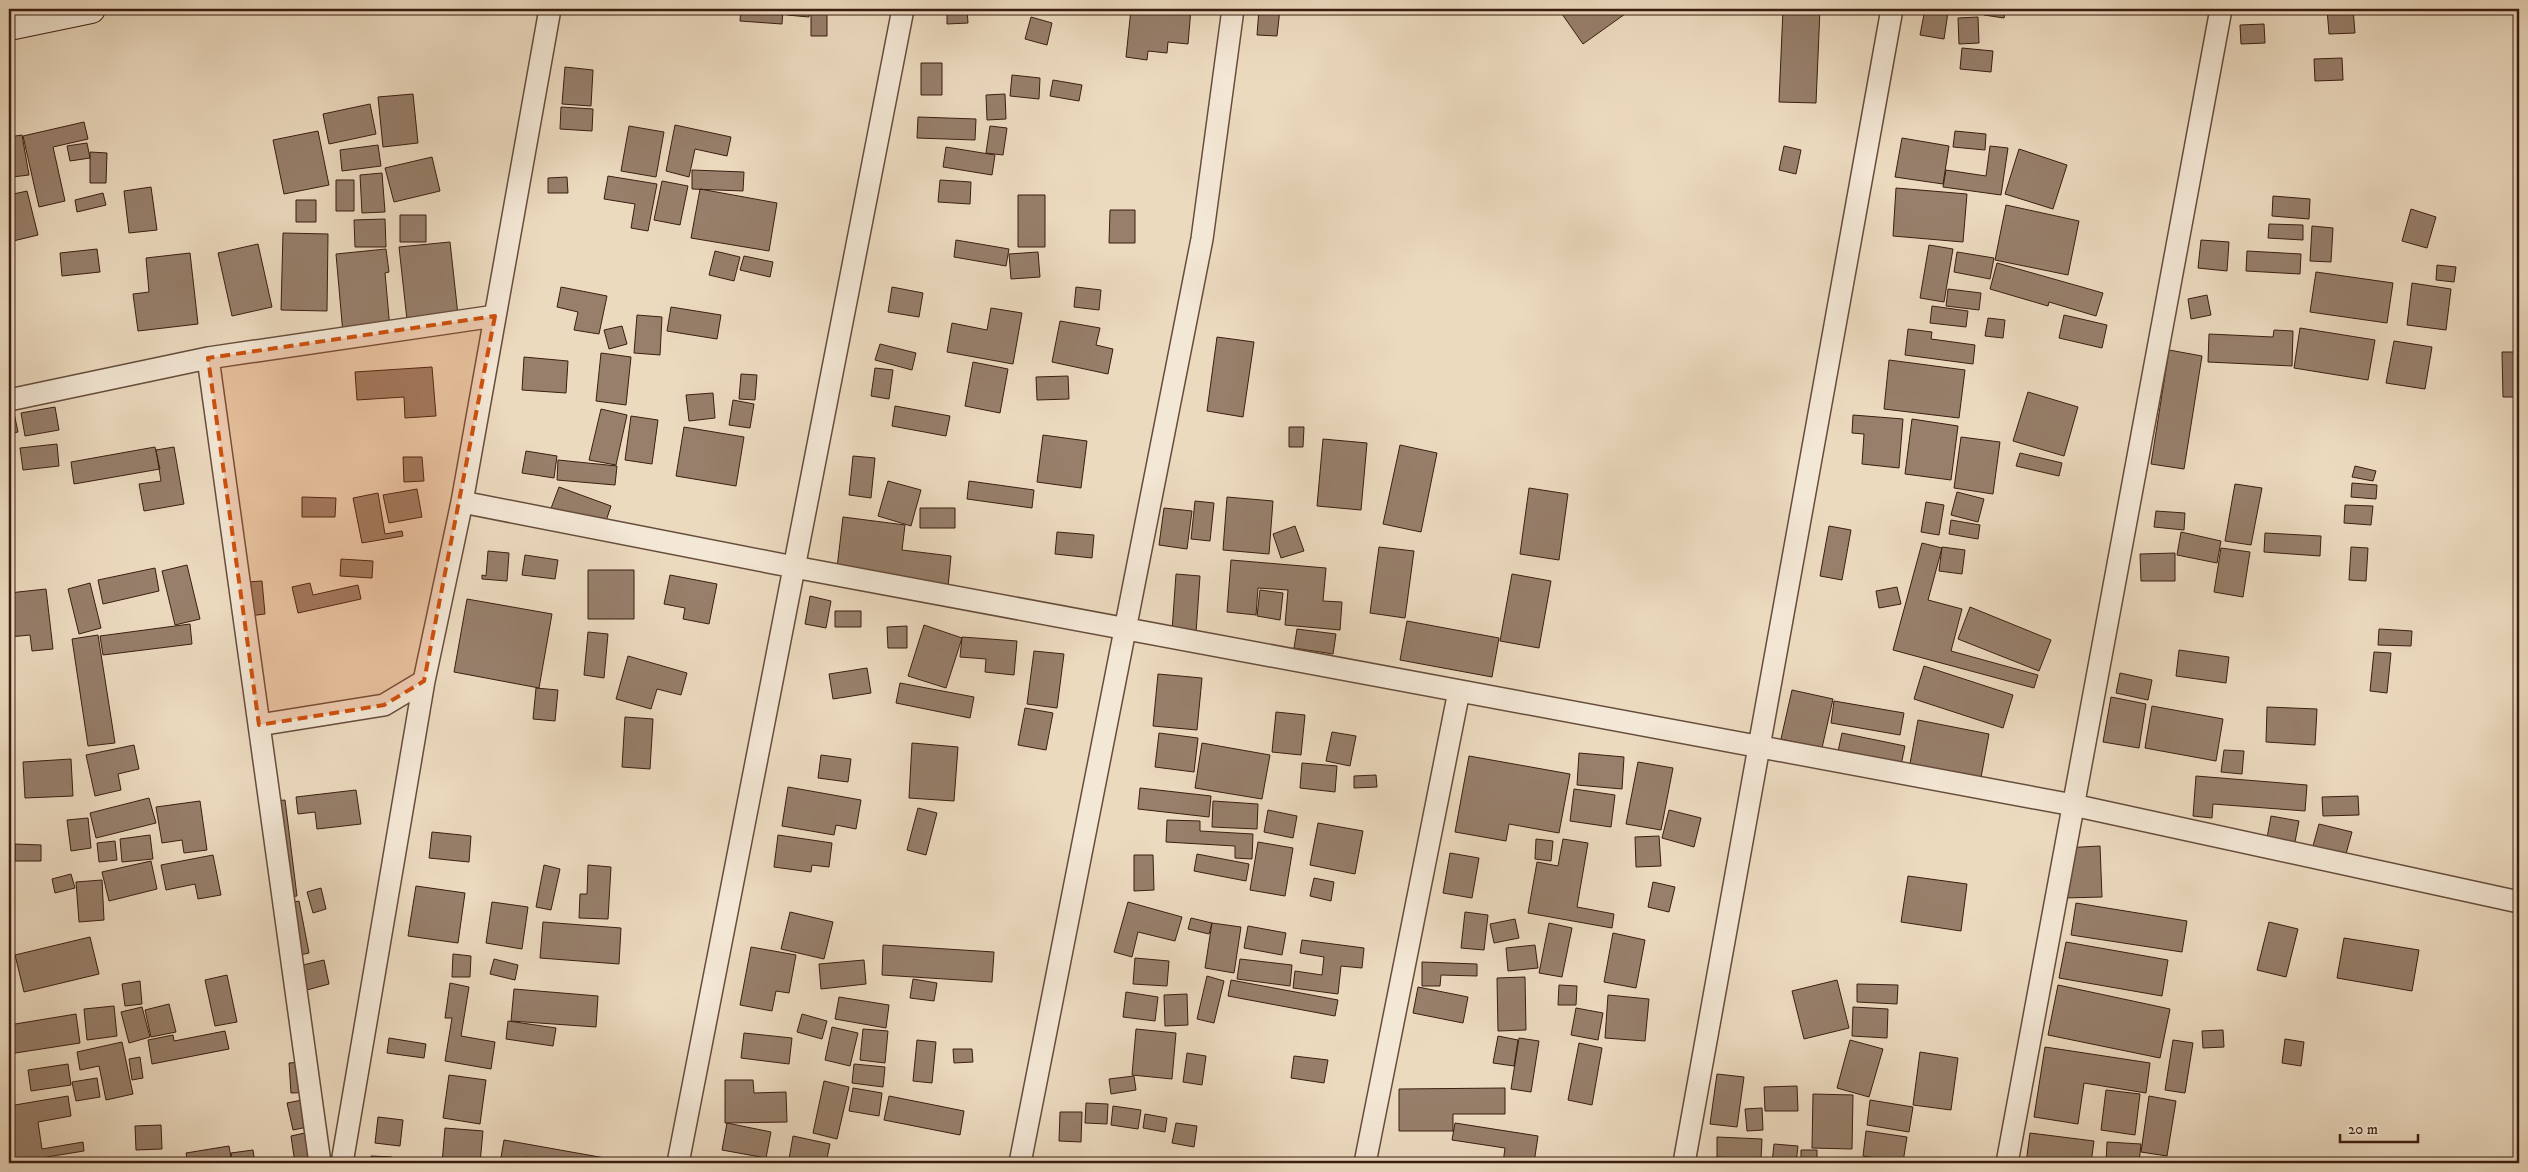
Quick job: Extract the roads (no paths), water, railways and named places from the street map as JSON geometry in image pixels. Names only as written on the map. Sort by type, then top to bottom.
[{"type":"street","points":[[9,26],[91,9]]},
{"type":"street","points":[[342,1163],[424,681],[462,502],[550,9]]},
{"type":"street","points":[[678,1163],[902,9]]},
{"type":"street","points":[[1020,1163],[1202,238],[1233,9]]},
{"type":"street","points":[[1684,1163],[1892,9]]},
{"type":"street","points":[[2007,1163],[2221,9]]},
{"type":"street","points":[[9,400],[208,358],[495,316]]},
{"type":"street","points":[[208,358],[320,1163]]},
{"type":"street","points":[[462,502],[794,567],[2073,805],[2519,902]]},
{"type":"street","points":[[259,725],[384,705],[424,681]]},
{"type":"street","points":[[1365,1163],[1459,691]]}]
